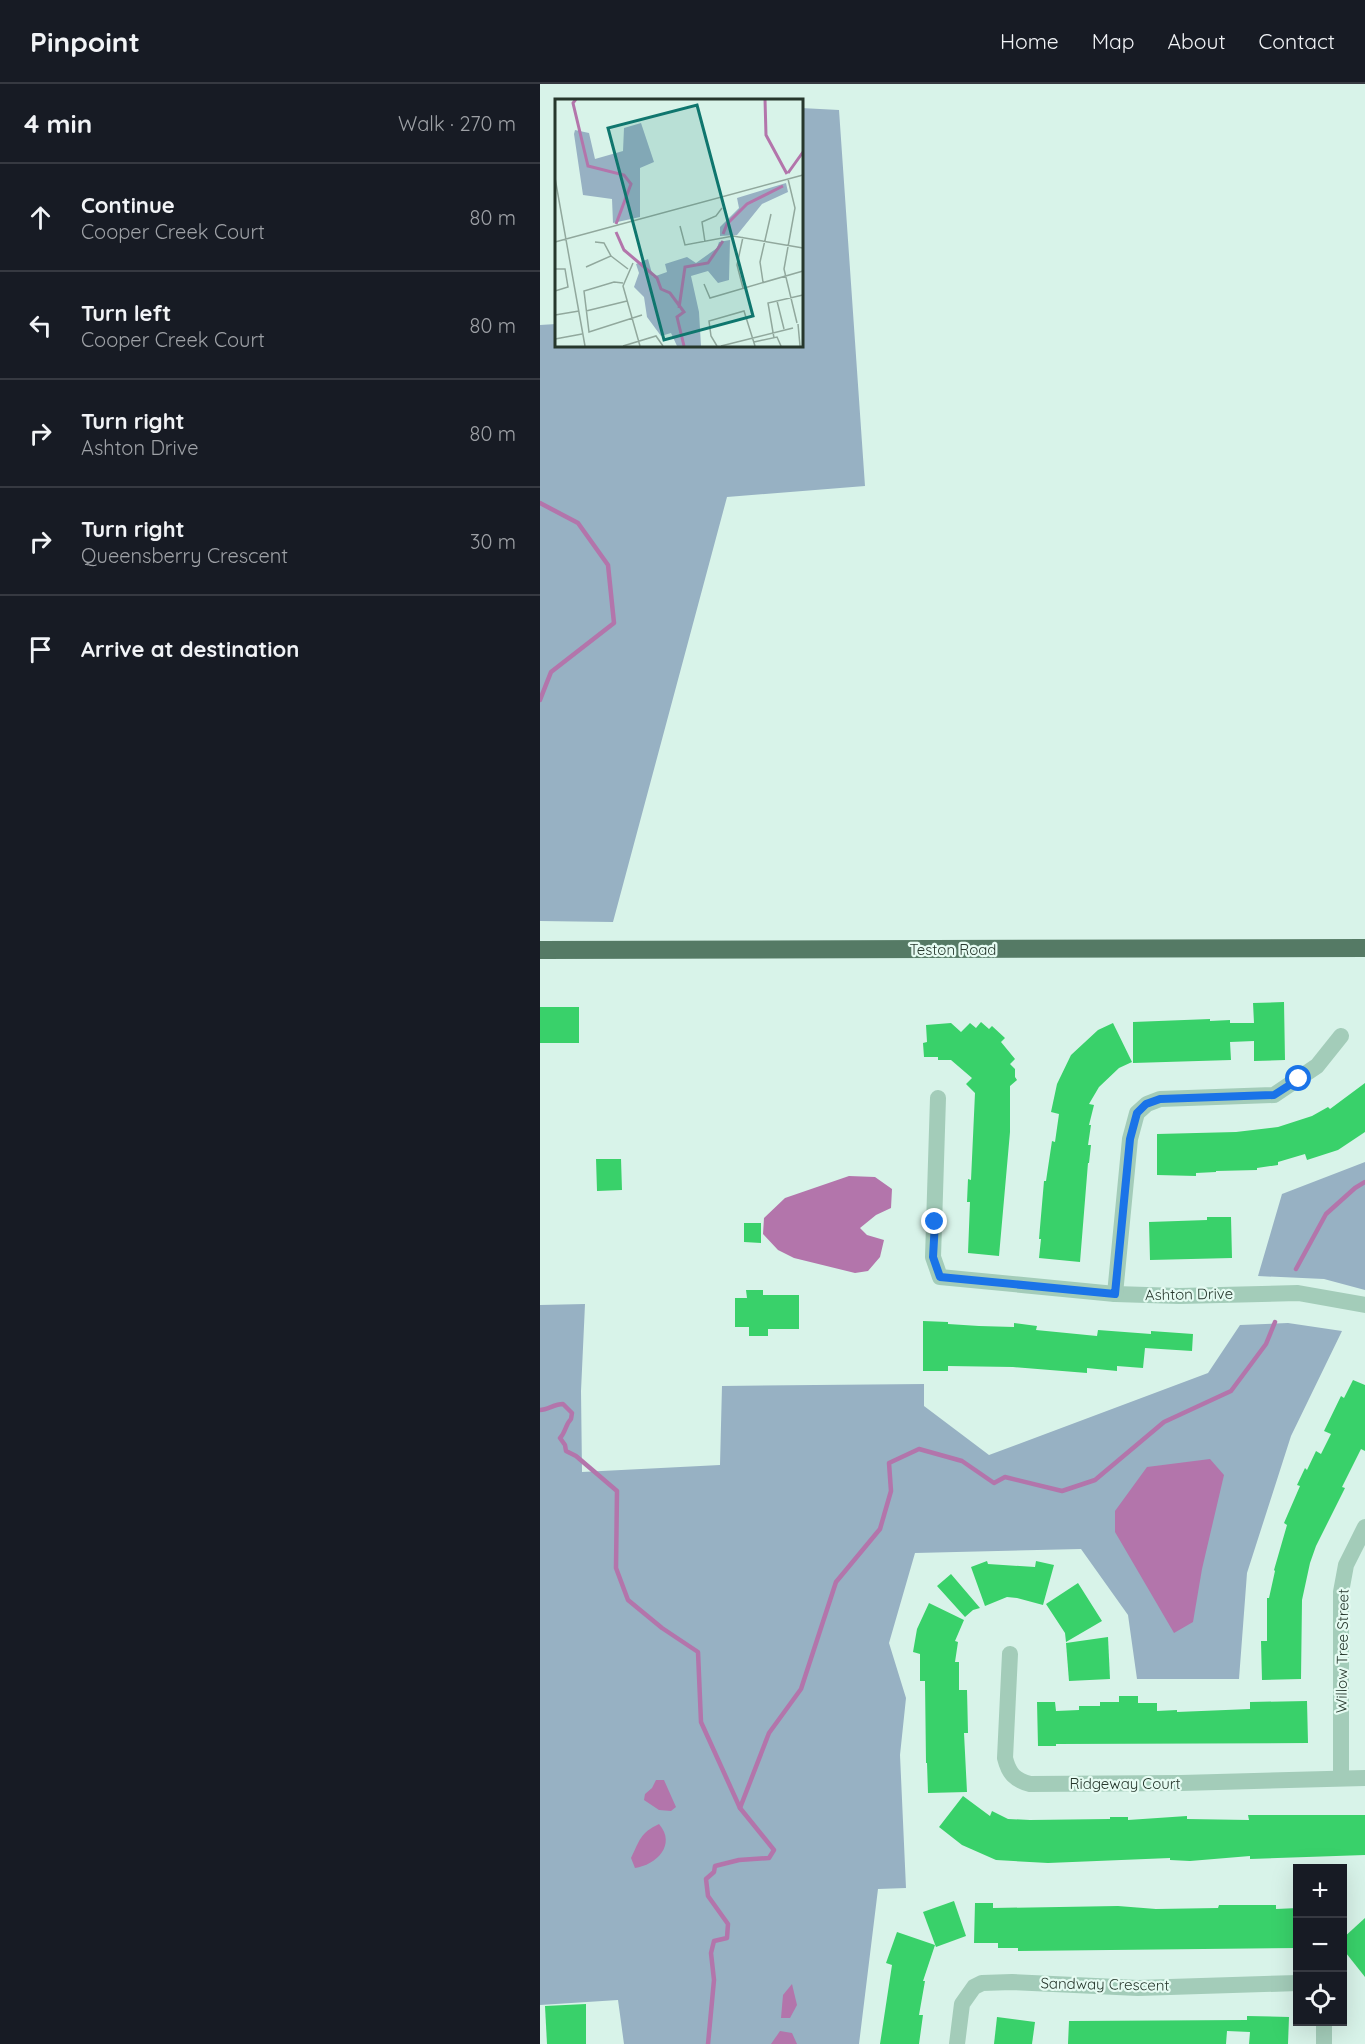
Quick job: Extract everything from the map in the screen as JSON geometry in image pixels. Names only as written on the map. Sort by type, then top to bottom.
[{"type":"main road","name":"Teston Road","points":[[540,950],[1365,948]]},
{"type":"street","points":[[1115,1294],[1130,1139],[1137,1113],[1146,1104],[1160,1099],[1274,1095],[1317,1066],[1341,1036]]},
{"type":"street","name":"Ashton Drive","points":[[938,1098],[933,1257],[940,1277],[1115,1294],[1179,1296],[1298,1293],[1365,1305]]},
{"type":"street","name":"Willow Tree Street","points":[[1341,1778],[1341,1592],[1346,1565],[1365,1527]]},
{"type":"street","name":"Ridgeway Court","points":[[1010,1653],[1005,1758],[1008,1771],[1017,1780],[1030,1784],[1365,1778]]},
{"type":"street","name":"Sandway Crescent","points":[[957,2044],[962,2004],[974,1987],[982,1983],[1012,1982],[1137,1988],[1293,1983]]},
{"type":"street","points":[[1324,2026],[1324,2044]]},
{"type":"shaded area","points":[[802,108],[839,110],[865,486],[727,497],[613,922],[540,921],[540,325],[555,324],[555,346],[802,346]]},
{"type":"shaded area","points":[[1365,1162],[1365,1290],[1324,1279],[1258,1276],[1282,1194]]},
{"type":"shaded area","points":[[849,1176],[875,1177],[892,1189],[891,1208],[876,1215],[860,1228],[867,1235],[884,1240],[880,1257],[868,1271],[855,1273],[794,1258],[778,1250],[763,1234],[764,1218],[785,1198]]},
{"type":"shaded area","points":[[585,1304],[581,1391],[582,1472],[720,1465],[722,1386],[924,1384],[924,1406],[989,1455],[1208,1373],[1240,1325],[1288,1323],[1342,1331],[1291,1436],[1247,1573],[1239,1679],[1137,1679],[1128,1615],[1081,1549],[915,1553],[889,1643],[906,1698],[900,1755],[906,1888],[878,1889],[859,2044],[624,2044],[618,2000],[540,2005],[540,1305]]},
{"type":"shaded area","points":[[1210,1459],[1224,1475],[1202,1569],[1193,1622],[1174,1633],[1115,1532],[1115,1511],[1147,1467]]},
{"type":"shaded area","points":[[656,1780],[664,1780],[676,1807],[671,1811],[659,1810],[644,1800],[645,1794]]},
{"type":"shaded area","points":[[659,1824],[666,1839],[662,1853],[650,1863],[635,1868],[631,1858],[639,1842],[644,1834]]},
{"type":"shaded area","points":[[792,1984],[797,2005],[790,2018],[781,2018],[783,1995]]},
{"type":"shaded area","points":[[780,2031],[792,2033],[797,2044],[771,2044]]},
{"type":"building","points":[[1284,1002],[1285,1060],[1254,1061],[1254,1041],[1230,1042],[1231,1060],[1133,1063],[1133,1022],[1210,1019],[1210,1021],[1230,1020],[1230,1023],[1254,1023],[1253,1003]]},
{"type":"building","points":[[540,1007],[579,1007],[579,1043],[540,1043]]},
{"type":"building","points":[[981,1022],[989,1029],[992,1026],[1005,1038],[1001,1042],[1015,1059],[1010,1064],[1015,1069],[1017,1080],[1010,1086],[1010,1132],[999,1256],[968,1253],[970,1202],[967,1202],[968,1179],[971,1180],[975,1093],[966,1084],[972,1078],[951,1060],[924,1057],[923,1043],[927,1042],[926,1025],[951,1023],[961,1032],[970,1023],[976,1028]]},
{"type":"building","points":[[1113,1023],[1132,1062],[1119,1068],[1099,1087],[1089,1104],[1094,1105],[1089,1125],[1091,1125],[1088,1145],[1091,1145],[1080,1262],[1039,1258],[1044,1181],[1046,1181],[1052,1141],[1055,1142],[1059,1114],[1051,1112],[1057,1084],[1071,1055],[1098,1030]]},
{"type":"building","points":[[1365,1083],[1365,1132],[1338,1150],[1307,1160],[1305,1154],[1278,1162],[1278,1165],[1257,1168],[1257,1170],[1216,1171],[1196,1173],[1196,1176],[1157,1175],[1157,1134],[1236,1132],[1278,1127],[1312,1116],[1328,1107],[1330,1109]]},
{"type":"building","points":[[596,1159],[621,1159],[622,1190],[597,1191]]},
{"type":"building","points":[[1207,1217],[1231,1217],[1232,1258],[1150,1260],[1149,1222],[1207,1220]]},
{"type":"building","points":[[744,1223],[761,1223],[761,1243],[744,1242]]},
{"type":"building","points":[[746,1290],[763,1290],[763,1295],[799,1295],[799,1329],[768,1329],[768,1336],[749,1336],[749,1327],[735,1327],[735,1298],[747,1298]]},
{"type":"building","points":[[923,1321],[1014,1327],[1014,1323],[1037,1326],[1036,1330],[1097,1336],[1098,1330],[1193,1334],[1192,1351],[1145,1348],[1143,1368],[1117,1366],[1117,1371],[1087,1368],[1087,1373],[1013,1367],[948,1366],[948,1371],[923,1371]]},
{"type":"building","points":[[1353,1380],[1365,1385],[1365,1451],[1361,1449],[1342,1487],[1345,1488],[1310,1563],[1302,1600],[1301,1679],[1262,1680],[1261,1641],[1267,1641],[1267,1598],[1269,1598],[1274,1570],[1287,1525],[1284,1523],[1305,1468],[1307,1470],[1316,1451],[1321,1454],[1331,1434],[1324,1431],[1341,1396],[1344,1398]]},
{"type":"building","points":[[987,1561],[988,1564],[1035,1567],[1036,1561],[1054,1565],[1043,1605],[1007,1597],[985,1606],[971,1567]]},
{"type":"building","points":[[951,1574],[980,1608],[973,1610],[965,1617],[937,1586]]},
{"type":"building","points":[[1078,1583],[1102,1621],[1066,1642],[1065,1633],[1046,1604]]},
{"type":"building","points":[[929,1603],[964,1620],[955,1641],[958,1642],[955,1662],[959,1662],[959,1690],[967,1690],[968,1733],[964,1733],[967,1792],[928,1793],[925,1681],[920,1681],[920,1654],[913,1652],[917,1629]]},
{"type":"building","points":[[1108,1637],[1110,1679],[1069,1681],[1066,1643]]},
{"type":"building","points":[[1119,1696],[1138,1696],[1138,1703],[1157,1703],[1157,1711],[1177,1710],[1177,1712],[1250,1709],[1250,1702],[1307,1701],[1308,1743],[1038,1746],[1037,1702],[1055,1702],[1056,1711],[1079,1710],[1079,1706],[1100,1706],[1100,1702],[1119,1702]]},
{"type":"building","points":[[963,1796],[990,1816],[992,1811],[1008,1819],[1128,1817],[1128,1820],[1187,1816],[1187,1819],[1249,1820],[1248,1815],[1365,1815],[1365,1855],[1250,1859],[1250,1856],[1190,1861],[1170,1860],[1170,1858],[1048,1863],[996,1860],[962,1845],[939,1827]]},
{"type":"building","points":[[954,1901],[966,1936],[936,1947],[923,1912]]},
{"type":"building","points":[[975,1903],[993,1903],[993,1908],[1118,1906],[1156,1909],[1218,1908],[1219,1905],[1276,1905],[1276,1909],[1293,1908],[1293,1948],[1018,1951],[1018,1948],[998,1948],[998,1943],[974,1943]]},
{"type":"building","points":[[1365,1918],[1365,1977],[1347,1954],[1347,1934]]},
{"type":"building","points":[[897,1932],[935,1945],[923,1981],[925,1981],[919,2015],[923,2015],[919,2044],[880,2044],[892,1965],[886,1963]]},
{"type":"building","points":[[586,2004],[586,2044],[547,2044],[545,2006]]},
{"type":"building","points":[[1247,2016],[1289,2017],[1288,2044],[1249,2044],[1250,2032],[1227,2031],[1226,2044],[1068,2044],[1069,2021],[1247,2020]]},
{"type":"building","points":[[997,2017],[1035,2022],[1032,2044],[994,2044]]},
{"type":"waterway","points":[[540,503],[578,523],[608,565],[614,623],[551,672],[540,700]]},
{"type":"waterway","points":[[1296,1269],[1326,1214],[1365,1182]]},
{"type":"waterway","points":[[740,1808],[769,1733],[801,1689],[836,1582],[880,1529],[891,1491],[889,1463],[919,1449],[962,1461],[994,1483],[1005,1477],[1062,1491],[1095,1480],[1164,1422],[1231,1391],[1266,1344],[1275,1322]]},
{"type":"waterway","points":[[540,1410],[563,1404],[572,1413],[560,1438],[566,1451],[576,1456],[617,1491],[616,1568],[628,1600],[662,1628],[698,1652],[701,1722],[740,1808],[774,1850],[769,1858],[739,1860],[715,1866],[714,1872],[706,1879],[708,1896],[728,1924],[727,1938],[714,1941],[711,1953],[714,1980],[708,2044]]},
{"type":"route","points":[[935,1222],[933,1257],[940,1277],[962,1281],[1115,1294],[1130,1139],[1137,1113],[1146,1104],[1160,1099],[1274,1095],[1299,1079]]}]
